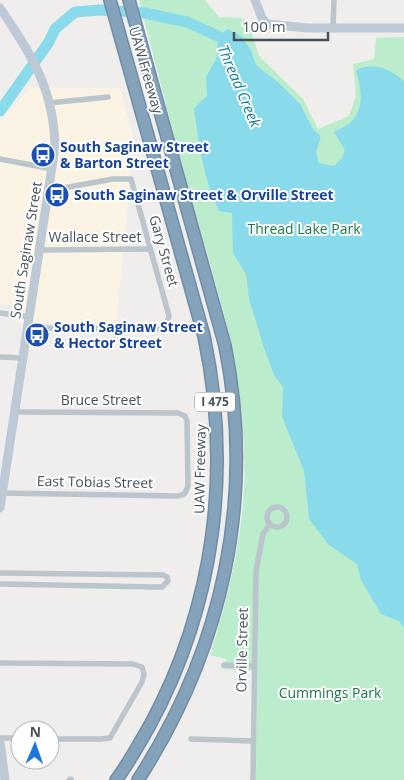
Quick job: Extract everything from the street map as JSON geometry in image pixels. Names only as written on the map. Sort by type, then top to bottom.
[{"type":"highway","name":"UAW Freeway","points":[[112,6],[204,336],[213,388],[218,456],[214,524],[206,576],[194,620],[181,658],[160,705],[137,748],[116,780]]},
{"type":"highway","name":"UAW Freeway","points":[[131,7],[223,340],[233,400],[236,457],[235,491],[229,548],[222,586],[209,636],[176,714],[138,780]]},
{"type":"main road","points":[[255,0],[262,18],[267,24],[284,27],[404,28]]},
{"type":"main road","name":"South Saginaw Street","points":[[0,8],[28,49],[40,73],[49,103],[54,133],[52,169],[0,508]]},
{"type":"main road","points":[[0,743],[5,780]]},
{"type":"street","points":[[333,28],[334,0]]},
{"type":"street","points":[[49,103],[108,97]]},
{"type":"street","points":[[0,159],[52,169]]},
{"type":"street","name":"Gary Street","points":[[28,328],[164,329],[169,316],[131,179],[113,179],[58,189],[49,188]]},
{"type":"street","name":"Wallace Street","points":[[40,250],[150,249]]},
{"type":"street","points":[[0,313],[30,317]]},
{"type":"street","points":[[0,357],[23,358]]},
{"type":"street","name":"Bruce Street","points":[[16,412],[178,413],[185,416],[187,420],[187,492]]},
{"type":"street","name":"East Tobias Street","points":[[1,493],[178,496],[184,495],[187,492]]},
{"type":"street","name":"Orville Street","points":[[253,780],[256,571],[262,540],[265,530],[270,524]]},
{"type":"street","points":[[0,573],[164,575],[168,581],[162,587],[0,584]]},
{"type":"street","points":[[90,575],[90,586]]},
{"type":"street","points":[[0,663],[134,664],[142,667],[144,674],[142,682],[110,738],[60,739]]},
{"type":"street","points":[[224,665],[254,666]]},
{"type":"street","points":[[191,739],[253,740]]},
{"type":"shaded area","points":[[30,88],[120,88],[134,140],[116,324],[19,323],[23,308],[0,303],[0,122]]},
{"type":"green space","name":"Thread Lake Park","points":[[139,0],[205,0],[219,17],[242,18],[249,25],[259,56],[303,99],[318,129],[349,116],[356,96],[353,64],[374,59],[376,38],[404,37],[404,780],[256,780],[257,671],[221,669],[227,659],[210,655],[225,604],[241,526],[245,474],[240,398],[226,322]]},
{"type":"water","points":[[228,29],[241,36],[251,50],[256,65],[279,83],[300,104],[313,129],[321,137],[316,152],[319,163],[334,166],[342,158],[345,150],[334,132],[351,122],[358,111],[361,98],[356,71],[368,66],[375,66],[394,73],[404,81],[404,628],[399,621],[381,614],[361,580],[357,564],[329,545],[309,519],[304,471],[282,417],[283,387],[274,375],[263,345],[249,299],[246,274],[233,253],[232,213],[219,211],[205,173],[194,108],[207,96],[206,77],[217,57],[218,36]]},
{"type":"waterway","name":"Thread Creek","points":[[0,111],[49,42],[55,29],[75,12],[100,10],[145,13],[187,22],[218,36]]},
{"type":"place","name":"South Saginaw Street & Barton Street","points":[[43,155]]},
{"type":"place","name":"South Saginaw Street & Orville Street","points":[[57,195]]},
{"type":"place","name":"South Saginaw Street & Hector Street","points":[[37,335]]},
{"type":"park label","name":"Cummings Park","points":[[330,693]]}]
